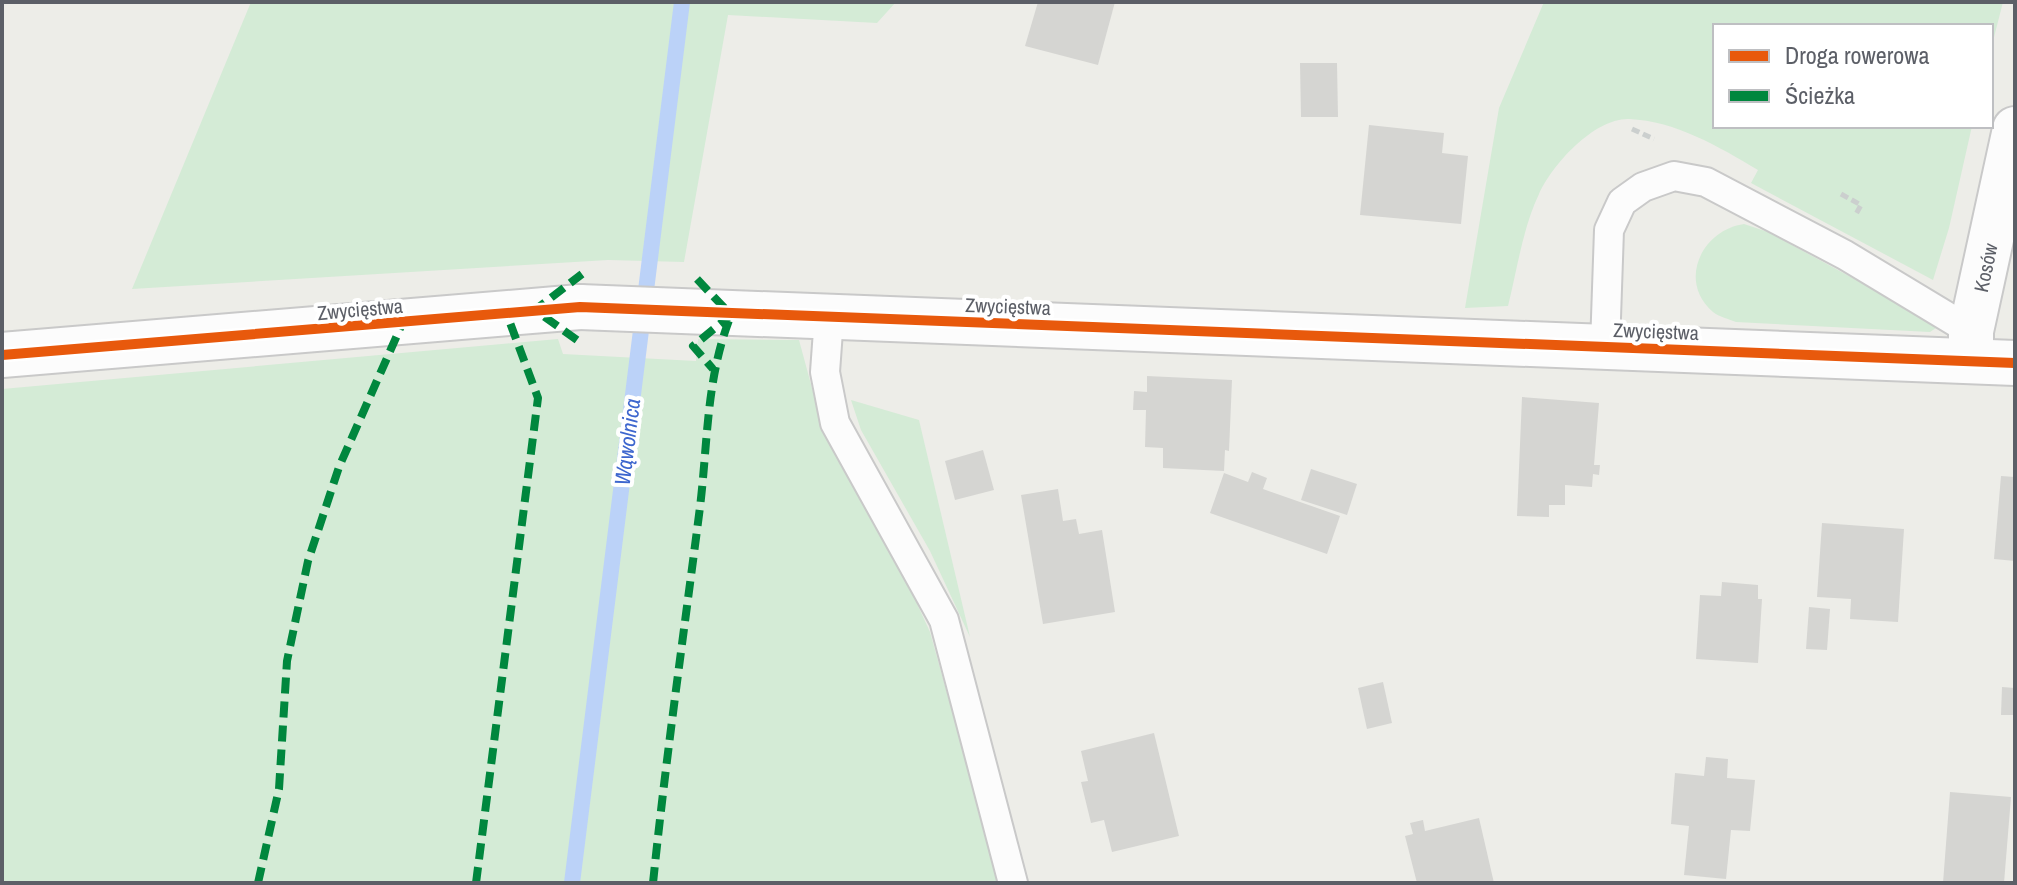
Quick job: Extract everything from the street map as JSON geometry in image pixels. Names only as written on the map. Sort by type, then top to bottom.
[{"type":"street","name":"Kosów","points":[[1971,346],[2015,129]]},
{"type":"street","name":"Zwycięstwa","points":[[2,355],[580,307],[695,314],[1605,347],[1971,346],[2015,363]]},
{"type":"lane","points":[[1605,347],[1609,230],[1622,202],[1643,187],[1674,176],[1706,182],[1845,255],[1971,346]]},
{"type":"lane","points":[[829,317],[825,372],[835,423],[944,620],[1013,883]]},
{"type":"green space","points":[[251,2],[896,2],[877,23],[728,15],[684,262],[608,260],[132,289]]},
{"type":"green space","points":[[1544,2],[2003,2],[1993,41],[1993,24],[1713,24],[1713,128],[1972,128],[1949,228],[1933,280],[1751,183],[1758,170],[1712,144],[1664,125],[1629,119],[1602,126],[1589,135],[1564,157],[1545,182],[1529,220],[1508,306],[1465,308],[1499,108]]},
{"type":"green space","points":[[1744,224],[1768,232],[1917,313],[1936,328],[1930,332],[1736,322],[1718,315],[1702,300],[1697,286],[1699,259],[1716,236]]},
{"type":"green space","points":[[558,339],[563,354],[696,361],[698,339],[799,340],[822,425],[891,547],[930,632],[1000,883],[2,883],[2,389]]},
{"type":"green space","points":[[851,400],[919,420],[970,637],[930,551],[861,430]]},
{"type":"building","points":[[1038,2],[1115,2],[1098,65],[1025,46]]},
{"type":"building","points":[[1300,63],[1337,63],[1338,117],[1301,117]]},
{"type":"building","points":[[1369,125],[1444,133],[1442,153],[1468,156],[1461,224],[1360,215]]},
{"type":"building","points":[[1147,376],[1232,380],[1229,451],[1225,450],[1224,471],[1163,468],[1163,448],[1145,447],[1146,410],[1133,410],[1134,391],[1147,392]]},
{"type":"building","points":[[1522,397],[1599,403],[1594,465],[1600,465],[1599,475],[1593,474],[1592,487],[1565,485],[1565,505],[1549,505],[1549,517],[1517,516]]},
{"type":"building","points":[[983,450],[994,490],[955,500],[945,461]]},
{"type":"building","points":[[1311,469],[1357,484],[1347,515],[1301,500]]},
{"type":"building","points":[[1252,472],[1267,478],[1263,489],[1340,516],[1327,554],[1210,513],[1224,473],[1248,482]]},
{"type":"building","points":[[2001,476],[2015,477],[2015,561],[1994,559]]},
{"type":"building","points":[[1058,489],[1063,521],[1076,519],[1079,534],[1102,530],[1115,612],[1043,624],[1021,495]]},
{"type":"building","points":[[1822,523],[1904,529],[1898,622],[1850,619],[1851,599],[1817,597]]},
{"type":"building","points":[[1722,582],[1758,585],[1758,599],[1762,599],[1758,663],[1696,659],[1700,595],[1721,596]]},
{"type":"building","points":[[1809,607],[1830,609],[1827,650],[1806,649]]},
{"type":"building","points":[[1383,682],[1392,723],[1367,729],[1358,688]]},
{"type":"building","points":[[2002,687],[2015,688],[2015,715],[2001,715]]},
{"type":"building","points":[[1154,733],[1179,836],[1112,852],[1104,820],[1091,823],[1081,782],[1088,781],[1081,751]]},
{"type":"building","points":[[1706,757],[1728,759],[1727,778],[1755,780],[1750,831],[1731,830],[1726,879],[1684,875],[1689,826],[1671,824],[1675,773],[1704,776]]},
{"type":"building","points":[[1950,792],[2011,797],[2004,883],[1943,883]]},
{"type":"building","points":[[1479,818],[1494,883],[1417,883],[1405,836],[1413,834],[1410,823],[1423,820],[1425,831]]},
{"type":"waterway","name":"Wąwolnica","points":[[572,883],[682,2]]},
{"type":"marked path","points":[[577,340],[535,310],[582,274]]},
{"type":"marked path","points":[[697,279],[731,315],[693,346],[713,369]]},
{"type":"marked path","points":[[476,883],[538,398],[506,312]]},
{"type":"marked path","points":[[653,883],[712,386],[731,315]]},
{"type":"marked path","points":[[258,883],[279,789],[287,661],[308,561],[339,467],[402,324]]},
{"type":"cycle path","points":[[2,355],[580,307],[2015,363]]}]
